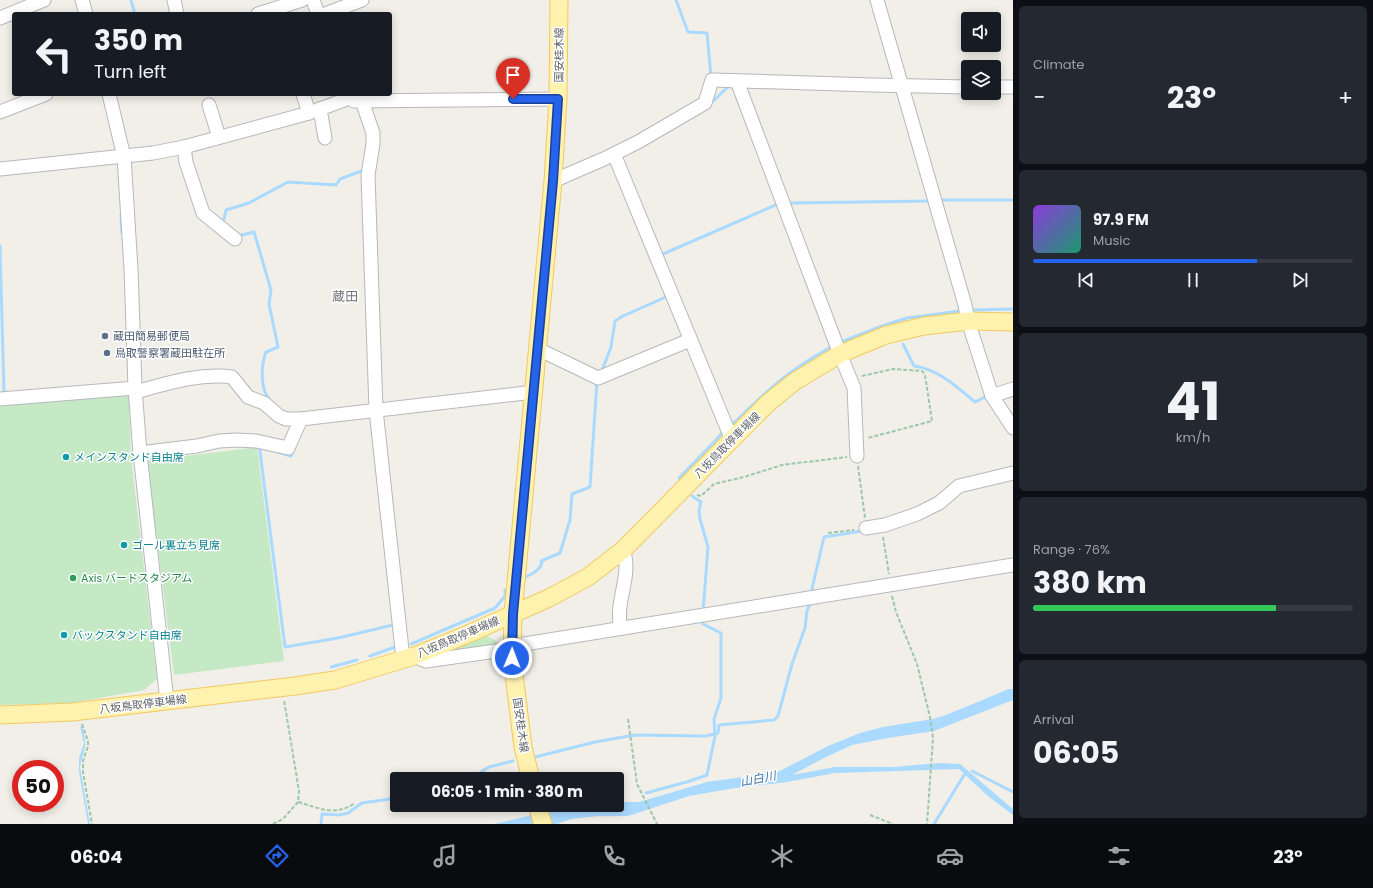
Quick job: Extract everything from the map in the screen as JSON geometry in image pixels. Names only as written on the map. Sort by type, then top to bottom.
[{"type":"main road","name":"国安桂木線","points":[[529,772],[523,747],[512,658],[513,614],[553,181],[558,99],[559,0]]},
{"type":"main road","name":"八坂鳥取停車場線","points":[[0,715],[78,712],[334,680],[408,658],[513,614],[571,587],[588,577],[623,550],[768,404],[794,382],[840,354],[886,335],[924,326],[968,321],[1013,322]]},
{"type":"main road","points":[[539,812],[543,824]]},
{"type":"street","points":[[15,12],[44,0]]},
{"type":"street","points":[[82,0],[85,12]]},
{"type":"street","points":[[174,0],[177,12]]},
{"type":"street","points":[[264,12],[302,0]]},
{"type":"street","points":[[313,0],[317,12]]},
{"type":"street","points":[[330,12],[362,0]]},
{"type":"street","points":[[877,0],[965,305],[968,321],[992,396],[1013,428]]},
{"type":"street","points":[[0,18],[12,13]]},
{"type":"street","points":[[553,181],[638,142],[705,103],[712,80],[961,87]]},
{"type":"street","points":[[737,81],[840,354],[851,379],[855,394],[857,456]]},
{"type":"street","points":[[1001,87],[1013,87]]},
{"type":"street","points":[[0,112],[41,96]]},
{"type":"street","points":[[110,96],[124,157],[140,453],[167,701]]},
{"type":"street","points":[[304,96],[314,111],[325,138]]},
{"type":"street","points":[[0,169],[124,157],[184,147],[314,111],[346,97],[362,101],[558,99]]},
{"type":"street","points":[[362,101],[373,132],[373,144],[368,175],[376,410],[408,658],[426,661],[1013,565]]},
{"type":"street","points":[[209,105],[219,137]]},
{"type":"street","points":[[184,147],[186,162],[203,213],[235,239]]},
{"type":"street","points":[[614,154],[732,440]]},
{"type":"street","points":[[538,349],[598,378],[690,340]]},
{"type":"street","points":[[0,399],[136,390],[191,378],[214,376],[232,377],[248,397],[264,403],[279,416],[286,419],[301,419],[534,392]]},
{"type":"street","points":[[992,396],[1013,389]]},
{"type":"street","points":[[140,453],[197,446],[219,441],[237,440],[256,441],[288,448],[301,419]]},
{"type":"street","points":[[866,528],[882,526],[926,510],[939,503],[959,486],[1013,473]]},
{"type":"street","points":[[621,628],[619,614],[624,586],[626,559],[623,550]]},
{"type":"path","points":[[851,379],[869,373],[893,369],[922,371],[925,375],[932,421],[856,441]]},
{"type":"path","points":[[682,490],[701,496],[714,484],[744,477],[782,465],[857,456],[866,528],[828,533]]},
{"type":"path","points":[[882,526],[890,585],[896,612],[917,664],[930,717],[933,738],[927,824]]},
{"type":"path","points":[[273,824],[283,819],[298,802],[299,791],[282,687]]},
{"type":"path","points":[[78,712],[88,741],[88,746],[83,761],[83,772],[92,824]]},
{"type":"path","points":[[628,719],[637,784],[657,824]]},
{"type":"path","points":[[298,802],[328,811],[346,809],[355,803]]},
{"type":"path","points":[[870,815],[893,824]]},
{"type":"green space","name":"Axis バードスタジアム","points":[[126,394],[129,396],[131,457],[157,679],[144,690],[72,703],[0,705],[0,404]]},
{"type":"green space","points":[[257,447],[284,661],[174,675],[147,461]]},
{"type":"green space","points":[[484,635],[495,640],[498,646],[457,654],[454,647]]},
{"type":"water","name":"山白川","points":[[1009,689],[1013,689],[1013,700],[934,731],[852,745],[792,775],[835,767],[893,767],[939,763],[960,764],[1013,809],[1013,815],[988,796],[959,769],[835,773],[787,782],[735,788],[689,796],[628,816],[598,816],[572,819],[556,824],[494,824],[525,817],[539,812],[624,812],[624,802],[639,802],[707,782],[778,772],[828,746],[860,733],[883,727],[933,719]]},
{"type":"water","points":[[82,726],[85,736],[85,750],[80,767],[90,824],[88,824],[79,772],[79,758],[84,743],[80,727]]},
{"type":"waterway","points":[[131,0],[134,12]]},
{"type":"waterway","points":[[676,0],[688,32],[707,33],[711,77]]},
{"type":"waterway","points":[[709,105],[729,86],[731,87]]},
{"type":"waterway","points":[[222,222],[221,221],[224,219],[226,210],[249,203],[288,182],[336,185],[340,179],[364,170]]},
{"type":"waterway","points":[[939,200],[1013,200]]},
{"type":"waterway","points":[[790,203],[930,201]]},
{"type":"waterway","points":[[663,254],[778,204]]},
{"type":"waterway","points":[[121,215],[122,233]]},
{"type":"waterway","points":[[237,235],[254,232],[271,290],[269,304],[278,347],[266,352],[264,357],[262,376],[264,389],[269,399]]},
{"type":"waterway","points":[[0,246],[4,393]]},
{"type":"waterway","points":[[601,373],[611,347],[615,321],[666,297]]},
{"type":"waterway","points":[[973,310],[1013,309]]},
{"type":"waterway","points":[[841,342],[907,318],[960,311]]},
{"type":"waterway","points":[[903,344],[914,366],[939,375],[975,402],[985,397],[987,399]]},
{"type":"waterway","points":[[731,424],[786,376],[831,347]]},
{"type":"waterway","points":[[525,577],[537,570],[541,566],[541,561],[560,553],[570,520],[572,494],[590,487],[597,381]]},
{"type":"waterway","points":[[679,478],[722,433]]},
{"type":"waterway","points":[[261,447],[260,446],[260,452],[285,647],[338,638],[393,625]]},
{"type":"waterway","points":[[278,452],[291,456],[294,449]]},
{"type":"waterway","points":[[692,496],[701,502],[699,510],[700,519],[708,547],[703,612]]},
{"type":"waterway","points":[[811,593],[824,537],[862,531]]},
{"type":"waterway","points":[[411,644],[495,608],[505,596],[505,590]]},
{"type":"waterway","points":[[535,757],[595,742],[635,735],[706,736],[718,733],[719,725],[774,720],[778,716],[792,664],[805,628],[807,611],[810,604]]},
{"type":"waterway","points":[[646,793],[707,775],[715,736],[714,719],[721,698],[721,633],[703,624],[702,619]]},
{"type":"waterway","points":[[370,656],[395,647]]},
{"type":"waterway","points":[[331,667],[357,660]]},
{"type":"waterway","points":[[481,772],[489,767],[513,761]]},
{"type":"waterway","points":[[972,771],[1013,792]]},
{"type":"waterway","points":[[934,824],[964,775]]},
{"type":"waterway","points":[[321,824],[322,814],[339,815],[348,813],[362,803],[390,799]]},
{"type":"place","name":"蔵田簡易郵便局","points":[[105,336]]},
{"type":"place","name":"鳥取警察署蔵田駐在所","points":[[107,353]]},
{"type":"place","name":"メインスタンド自由席","points":[[66,457]]},
{"type":"place","name":"ゴール裏立ち見席","points":[[124,545]]},
{"type":"place","name":"Axis バードスタジアム","points":[[73,578]]},
{"type":"place","name":"バックスタンド自由席","points":[[64,635]]},
{"type":"district","name":"蔵田","points":[[345,296]]},
{"type":"route","points":[[512,658],[513,614],[553,181],[558,99],[513,99]]}]
